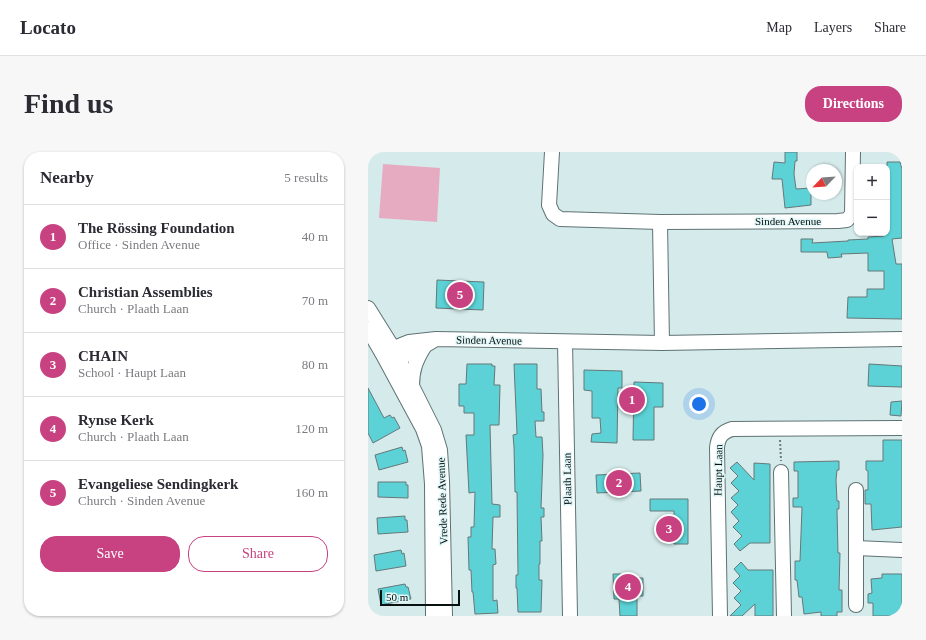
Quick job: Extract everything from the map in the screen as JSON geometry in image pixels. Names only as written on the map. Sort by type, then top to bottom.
[{"type":"street","name":"Sinden Avenue","points":[[552,152],[549,205],[553,214],[560,219],[660,222],[846,220],[852,214],[853,152]]},
{"type":"street","points":[[660,222],[662,343]]},
{"type":"street","name":"Vrede Rede Avenue","points":[[368,308],[430,446],[432,484],[433,616]]},
{"type":"street","name":"Vrede Rede Avenue","points":[[368,329],[412,386],[434,430],[440,450],[445,616]]},
{"type":"street","name":"Sinden Avenue","points":[[390,356],[409,342],[436,339],[662,343],[902,339]]},
{"type":"street","points":[[390,356],[424,347],[436,339]]},
{"type":"street","name":"Plaath Laan","points":[[565,342],[570,616]]},
{"type":"street","points":[[412,386],[414,364],[424,347]]},
{"type":"street","name":"Haupt Laan","points":[[720,616],[718,441],[721,435],[732,429],[902,428]]},
{"type":"street","points":[[781,472],[784,616]]},
{"type":"street","points":[[856,490],[856,605]]},
{"type":"street","points":[[856,548],[902,550]]},
{"type":"path","points":[[780,428],[781,472]]},
{"type":"shaded area","points":[[383,164],[440,168],[437,222],[379,218]]},
{"type":"building","points":[[785,152],[797,152],[797,161],[795,161],[794,174],[796,189],[806,188],[806,200],[811,200],[811,205],[785,208],[782,179],[772,179],[774,162],[785,163]]},
{"type":"building","points":[[887,162],[900,162],[902,169],[902,238],[892,239],[896,264],[902,264],[902,319],[847,318],[848,297],[867,297],[867,289],[884,289],[884,271],[868,271],[868,253],[841,254],[842,257],[828,258],[827,252],[801,252],[801,239],[813,239],[812,243],[848,241],[868,239],[868,237],[890,236],[890,164],[887,164]]},
{"type":"building","points":[[437,280],[484,282],[483,310],[436,308]]},
{"type":"building","points":[[467,364],[492,364],[492,366],[495,366],[494,385],[500,385],[499,425],[490,425],[492,504],[500,505],[500,517],[493,517],[492,549],[495,549],[496,564],[493,565],[493,601],[497,600],[498,613],[475,614],[471,570],[469,570],[468,537],[471,537],[471,527],[474,527],[475,492],[469,493],[466,435],[474,435],[474,413],[464,413],[464,406],[459,406],[459,384],[466,384]]},
{"type":"building","points":[[514,364],[537,364],[537,389],[541,389],[542,412],[544,412],[544,421],[535,421],[536,437],[542,437],[543,455],[541,508],[544,508],[544,517],[541,517],[542,541],[540,541],[539,564],[539,580],[542,580],[541,612],[518,612],[516,588],[516,575],[518,575],[517,492],[515,492],[513,435],[517,434]]},
{"type":"building","points":[[869,364],[902,366],[902,387],[868,386]]},
{"type":"building","points":[[584,370],[622,371],[622,388],[618,388],[617,443],[591,442],[592,434],[601,433],[600,418],[592,418],[592,391],[584,390]]},
{"type":"building","points":[[634,382],[663,383],[663,407],[654,407],[654,440],[633,440]]},
{"type":"building","points":[[368,388],[384,418],[390,415],[392,418],[394,417],[400,428],[373,443],[368,433]]},
{"type":"building","points":[[902,401],[901,416],[890,415],[891,402]]},
{"type":"building","points":[[883,440],[902,440],[902,527],[872,530],[871,504],[865,504],[865,490],[868,490],[868,471],[866,470],[866,461],[883,461]]},
{"type":"building","points":[[402,447],[403,451],[405,450],[408,462],[379,470],[375,455]]},
{"type":"building","points":[[839,461],[839,470],[837,470],[836,480],[837,501],[839,501],[839,509],[837,509],[838,553],[840,553],[839,590],[842,590],[842,612],[837,612],[837,616],[821,616],[821,612],[804,614],[802,597],[799,597],[797,580],[795,580],[795,561],[800,561],[802,507],[793,507],[793,498],[798,498],[798,471],[794,471],[794,462]]},
{"type":"building","points":[[737,462],[754,480],[754,463],[770,464],[770,543],[750,543],[740,551],[734,544],[742,536],[733,527],[739,521],[731,512],[738,505],[731,498],[739,491],[731,483],[738,476],[730,468]]},
{"type":"building","points":[[640,473],[641,491],[597,493],[596,475]]},
{"type":"building","points":[[378,482],[406,482],[406,485],[408,485],[408,498],[378,497]]},
{"type":"building","points":[[650,499],[688,499],[688,544],[674,544],[674,511],[650,511]]},
{"type":"building","points":[[405,516],[405,520],[407,520],[408,532],[378,534],[377,518]]},
{"type":"building","points":[[401,550],[402,554],[404,553],[406,566],[376,571],[374,555]]},
{"type":"building","points":[[741,562],[748,570],[773,570],[773,616],[755,616],[755,604],[742,616],[730,616],[741,605],[734,598],[741,591],[733,583],[740,576],[734,569]]},
{"type":"building","points":[[613,574],[630,574],[630,578],[643,578],[643,596],[637,596],[637,616],[620,616],[619,599],[614,599]]},
{"type":"building","points":[[882,574],[902,574],[902,616],[873,616],[873,603],[868,603],[868,594],[872,593],[871,579],[882,578]]},
{"type":"building","points":[[405,584],[406,587],[408,587],[411,599],[381,605],[378,589]]},
{"type":"place","name":"Evangeliese Sendingkerk","points":[[460,295]]},
{"type":"place","name":"The Rössing Foundation","points":[[632,400]]},
{"type":"place","name":"Christian Assemblies","points":[[619,483]]},
{"type":"place","name":"CHAIN","points":[[669,529]]},
{"type":"place","name":"Rynse Kerk","points":[[628,587]]}]
